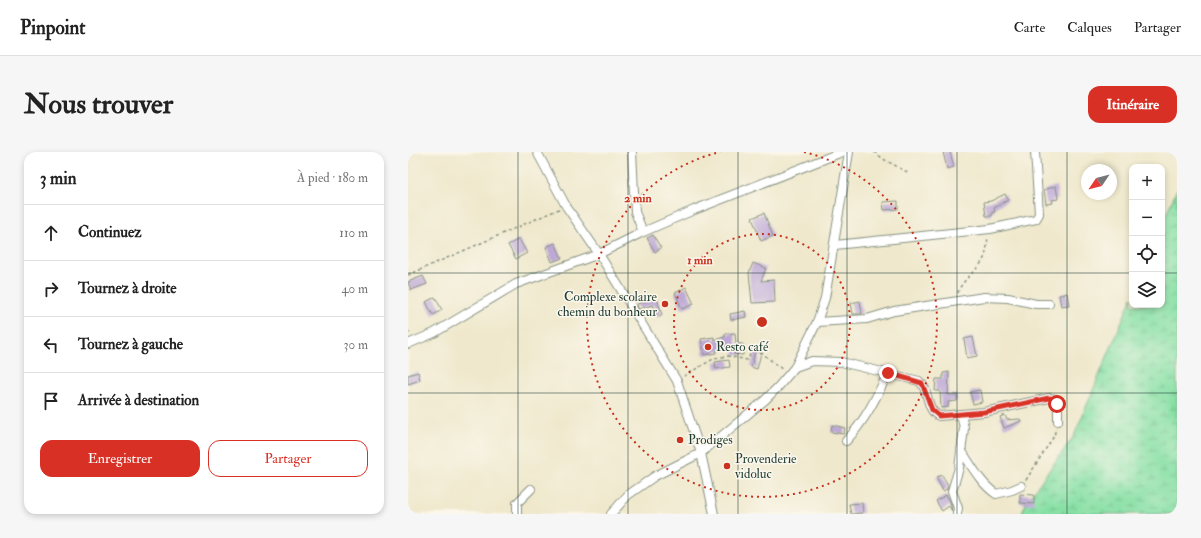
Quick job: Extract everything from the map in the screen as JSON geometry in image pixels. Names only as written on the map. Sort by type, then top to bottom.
[{"type":"street","points":[[537,152],[566,206],[599,254],[677,381],[701,453],[714,514]]},
{"type":"street","points":[[632,152],[634,212],[643,232]]},
{"type":"street","points":[[408,344],[434,333],[516,284],[599,254],[643,232],[694,210],[842,152]]},
{"type":"street","points":[[611,514],[628,495],[655,476],[701,453],[765,400],[795,367],[817,322],[825,298],[835,245],[849,152]]},
{"type":"street","points":[[835,245],[990,229],[1038,217],[1035,152]]},
{"type":"street","points":[[817,322],[867,319],[894,311],[984,297],[1008,298],[1036,304],[1049,304]]},
{"type":"street","points":[[795,367],[812,361],[841,362],[922,383],[932,410],[939,416],[984,412],[1049,398],[1055,399],[1057,404],[1058,421]]},
{"type":"street","points":[[846,441],[857,429],[867,413],[888,373]]},
{"type":"street","points":[[957,514],[958,508],[952,491],[959,468],[964,428],[961,414]]},
{"type":"street","points":[[961,450],[980,479],[996,494],[1021,486]]},
{"type":"street","points":[[517,514],[517,502],[531,489]]},
{"type":"path","points":[[874,152],[884,160],[909,173]]},
{"type":"path","points":[[408,275],[566,206]]},
{"type":"path","points":[[956,302],[959,287],[972,275],[985,256],[990,229]]},
{"type":"path","points":[[677,381],[715,358],[729,356],[747,360],[750,358],[751,350],[754,348],[788,375]]},
{"type":"path","points":[[1021,486],[1033,472],[1054,436],[1058,421]]},
{"type":"green space","points":[[1177,189],[1177,514],[1022,514],[1026,502],[1074,436],[1129,304],[1129,308],[1165,308],[1165,217]]},
{"type":"building","points":[[943,152],[950,152],[954,167],[947,169]]},
{"type":"building","points":[[1056,186],[1058,199],[1052,200],[1053,203],[1046,204],[1044,190]]},
{"type":"building","points":[[1005,194],[1008,200],[994,208],[995,212],[992,212],[992,216],[986,216],[984,202],[991,201]]},
{"type":"building","points":[[898,201],[898,209],[884,210],[883,202]]},
{"type":"building","points":[[764,213],[773,236],[761,241],[752,218]]},
{"type":"building","points":[[653,235],[661,248],[655,252],[647,238]]},
{"type":"building","points":[[519,239],[527,253],[516,259],[508,245]]},
{"type":"building","points":[[555,243],[562,258],[552,262],[546,247]]},
{"type":"building","points":[[753,263],[766,268],[761,281],[774,280],[775,302],[752,303],[749,273]]},
{"type":"building","points":[[423,276],[427,284],[411,290],[408,282]]},
{"type":"building","points":[[686,287],[694,304],[682,309],[675,293]]},
{"type":"building","points":[[1067,293],[1069,305],[1061,306],[1059,295]]},
{"type":"building","points":[[435,297],[442,310],[433,315],[426,302]]},
{"type":"building","points":[[657,298],[662,315],[657,317],[653,305],[638,308],[637,304]]},
{"type":"building","points":[[860,301],[862,314],[853,314],[851,303]]},
{"type":"building","points":[[745,311],[746,317],[731,320],[730,314]]},
{"type":"building","points":[[735,333],[736,344],[743,344],[743,355],[734,354],[735,346],[716,351],[716,353],[704,355],[701,339],[714,337],[714,340],[725,337],[725,334]]},
{"type":"building","points":[[973,337],[977,356],[967,358],[964,339]]},
{"type":"building","points":[[755,351],[761,353],[757,369],[751,367]]},
{"type":"building","points":[[729,360],[730,367],[716,369],[715,362]]},
{"type":"building","points":[[418,372],[420,380],[408,384],[408,375]]},
{"type":"building","points":[[949,372],[948,395],[957,395],[957,401],[948,402],[948,407],[941,408],[940,391],[935,391],[936,379],[943,379],[943,373]]},
{"type":"building","points":[[980,390],[982,402],[973,404],[970,392]]},
{"type":"building","points":[[1005,415],[1007,420],[1020,419],[1021,421],[1004,428],[1000,417]]},
{"type":"building","points":[[832,425],[845,428],[844,434],[831,432]]},
{"type":"building","points":[[942,475],[948,485],[947,489],[943,491],[936,477]]},
{"type":"building","points":[[1020,494],[1034,495],[1034,504],[1020,503]]},
{"type":"building","points":[[946,495],[950,501],[952,511],[949,506],[942,511],[936,501]]},
{"type":"building","points":[[862,503],[863,513],[851,514],[849,504]]},
{"type":"place","name":"Complexe scolaire chemin du bonheur","points":[[665,304]]},
{"type":"place","name":"Resto café","points":[[708,347]]},
{"type":"place","name":"Prodiges","points":[[680,440]]},
{"type":"place","name":"Provenderie vidoluc","points":[[727,466]]},
{"type":"route","points":[[888,373],[920,381],[924,385],[932,410],[939,416],[984,412],[1049,398],[1055,399],[1057,404]]}]
